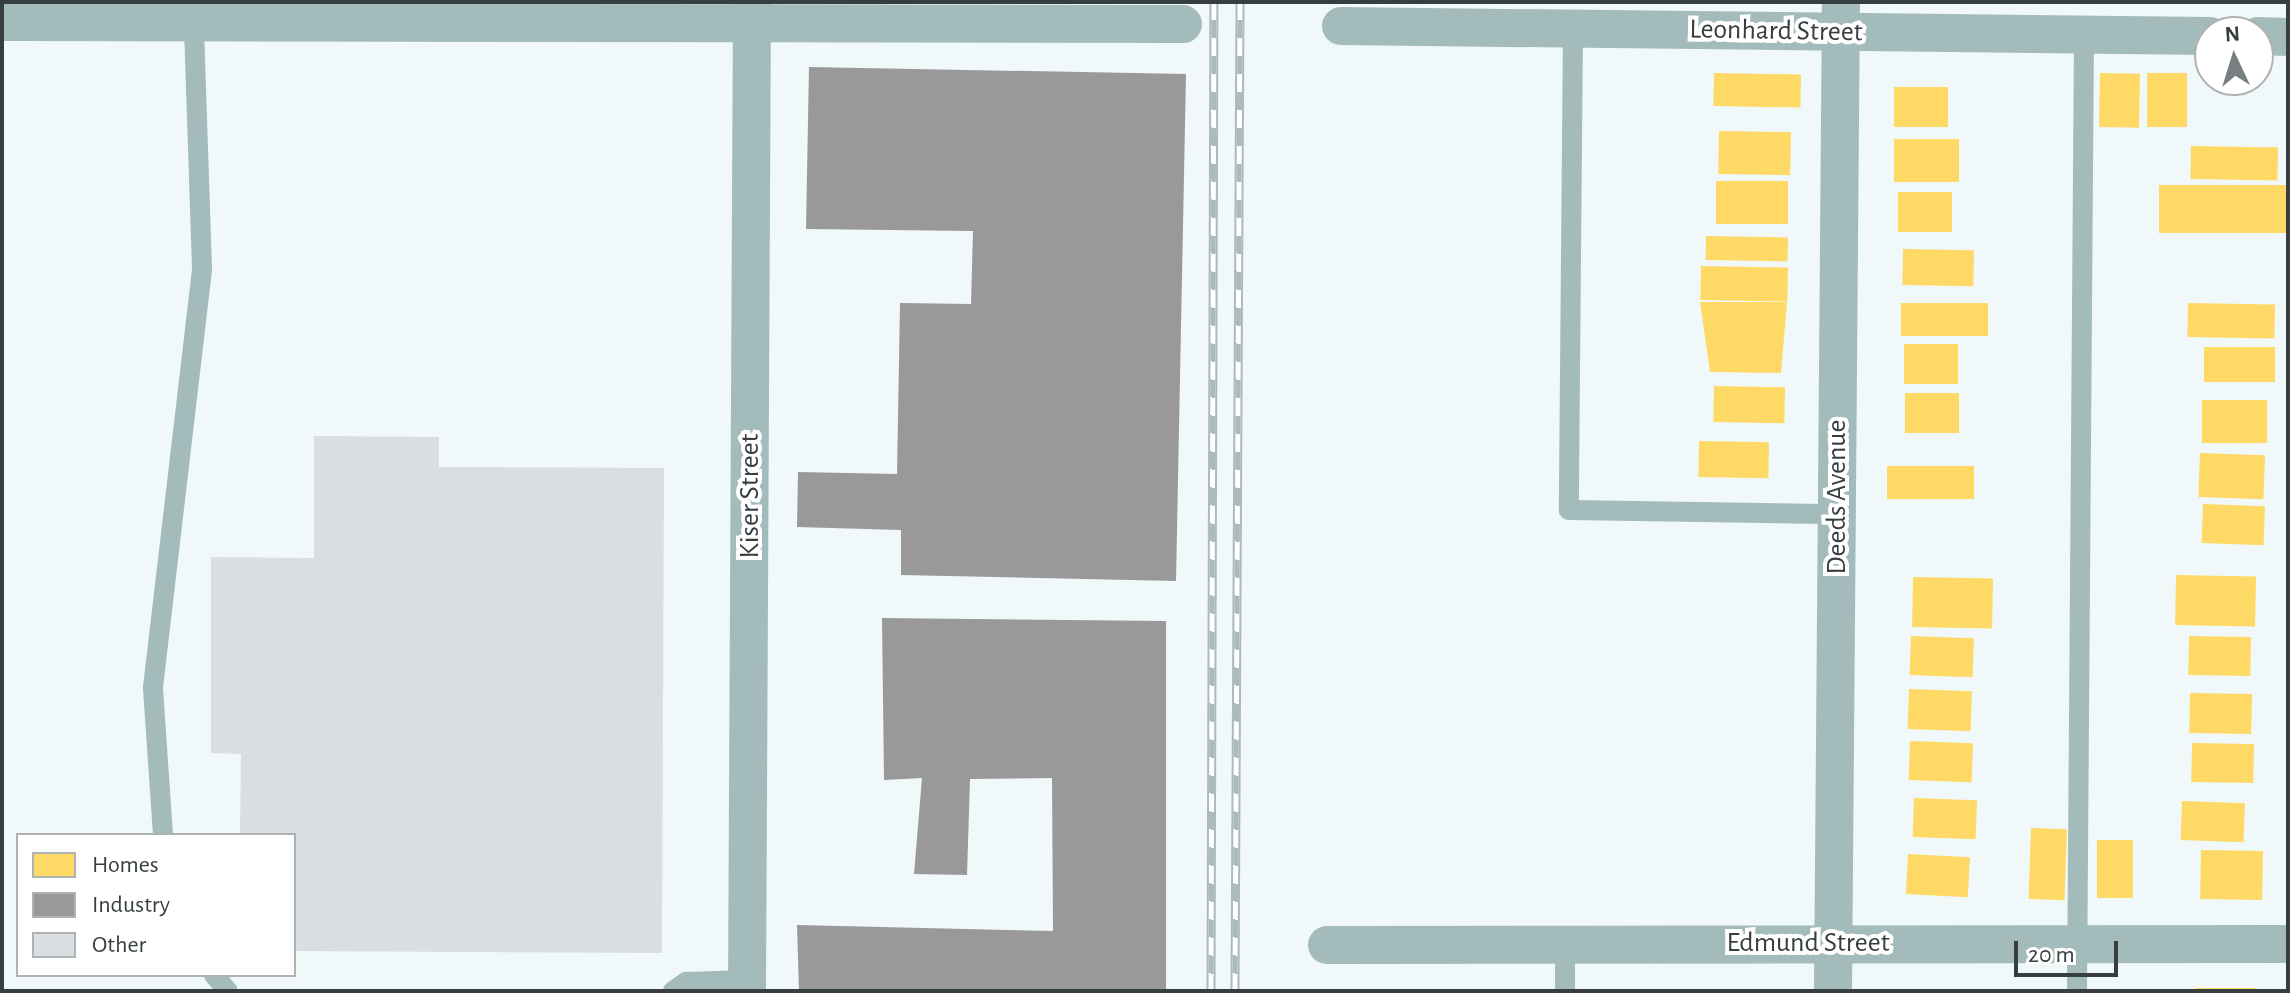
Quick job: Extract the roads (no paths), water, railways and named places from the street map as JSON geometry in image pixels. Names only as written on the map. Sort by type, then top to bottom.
[{"type":"street","points":[[2,22],[200,16],[752,13],[1183,24]]},
{"type":"street","name":"Kiser Street","points":[[747,986],[752,13]]},
{"type":"street","name":"Leonhard Street","points":[[1341,26],[1573,28],[1841,17],[2084,35],[2194,36]]},
{"type":"street","name":"Deeds Avenue","points":[[1833,991],[1841,17]]},
{"type":"street","name":"Edmund Street","points":[[1327,945],[1565,942],[2077,946],[2288,944]]},
{"type":"lane","points":[[163,833],[153,687],[202,269],[200,16]]},
{"type":"lane","points":[[1573,28],[1569,510],[1837,514]]},
{"type":"lane","points":[[2077,991],[2084,35]]},
{"type":"lane","points":[[1565,942],[1565,991]]},
{"type":"lane","points":[[673,991],[686,982],[747,986]]},
{"type":"railway","points":[[1211,991],[1214,2]]},
{"type":"railway","points":[[1235,991],[1240,2]]}]
